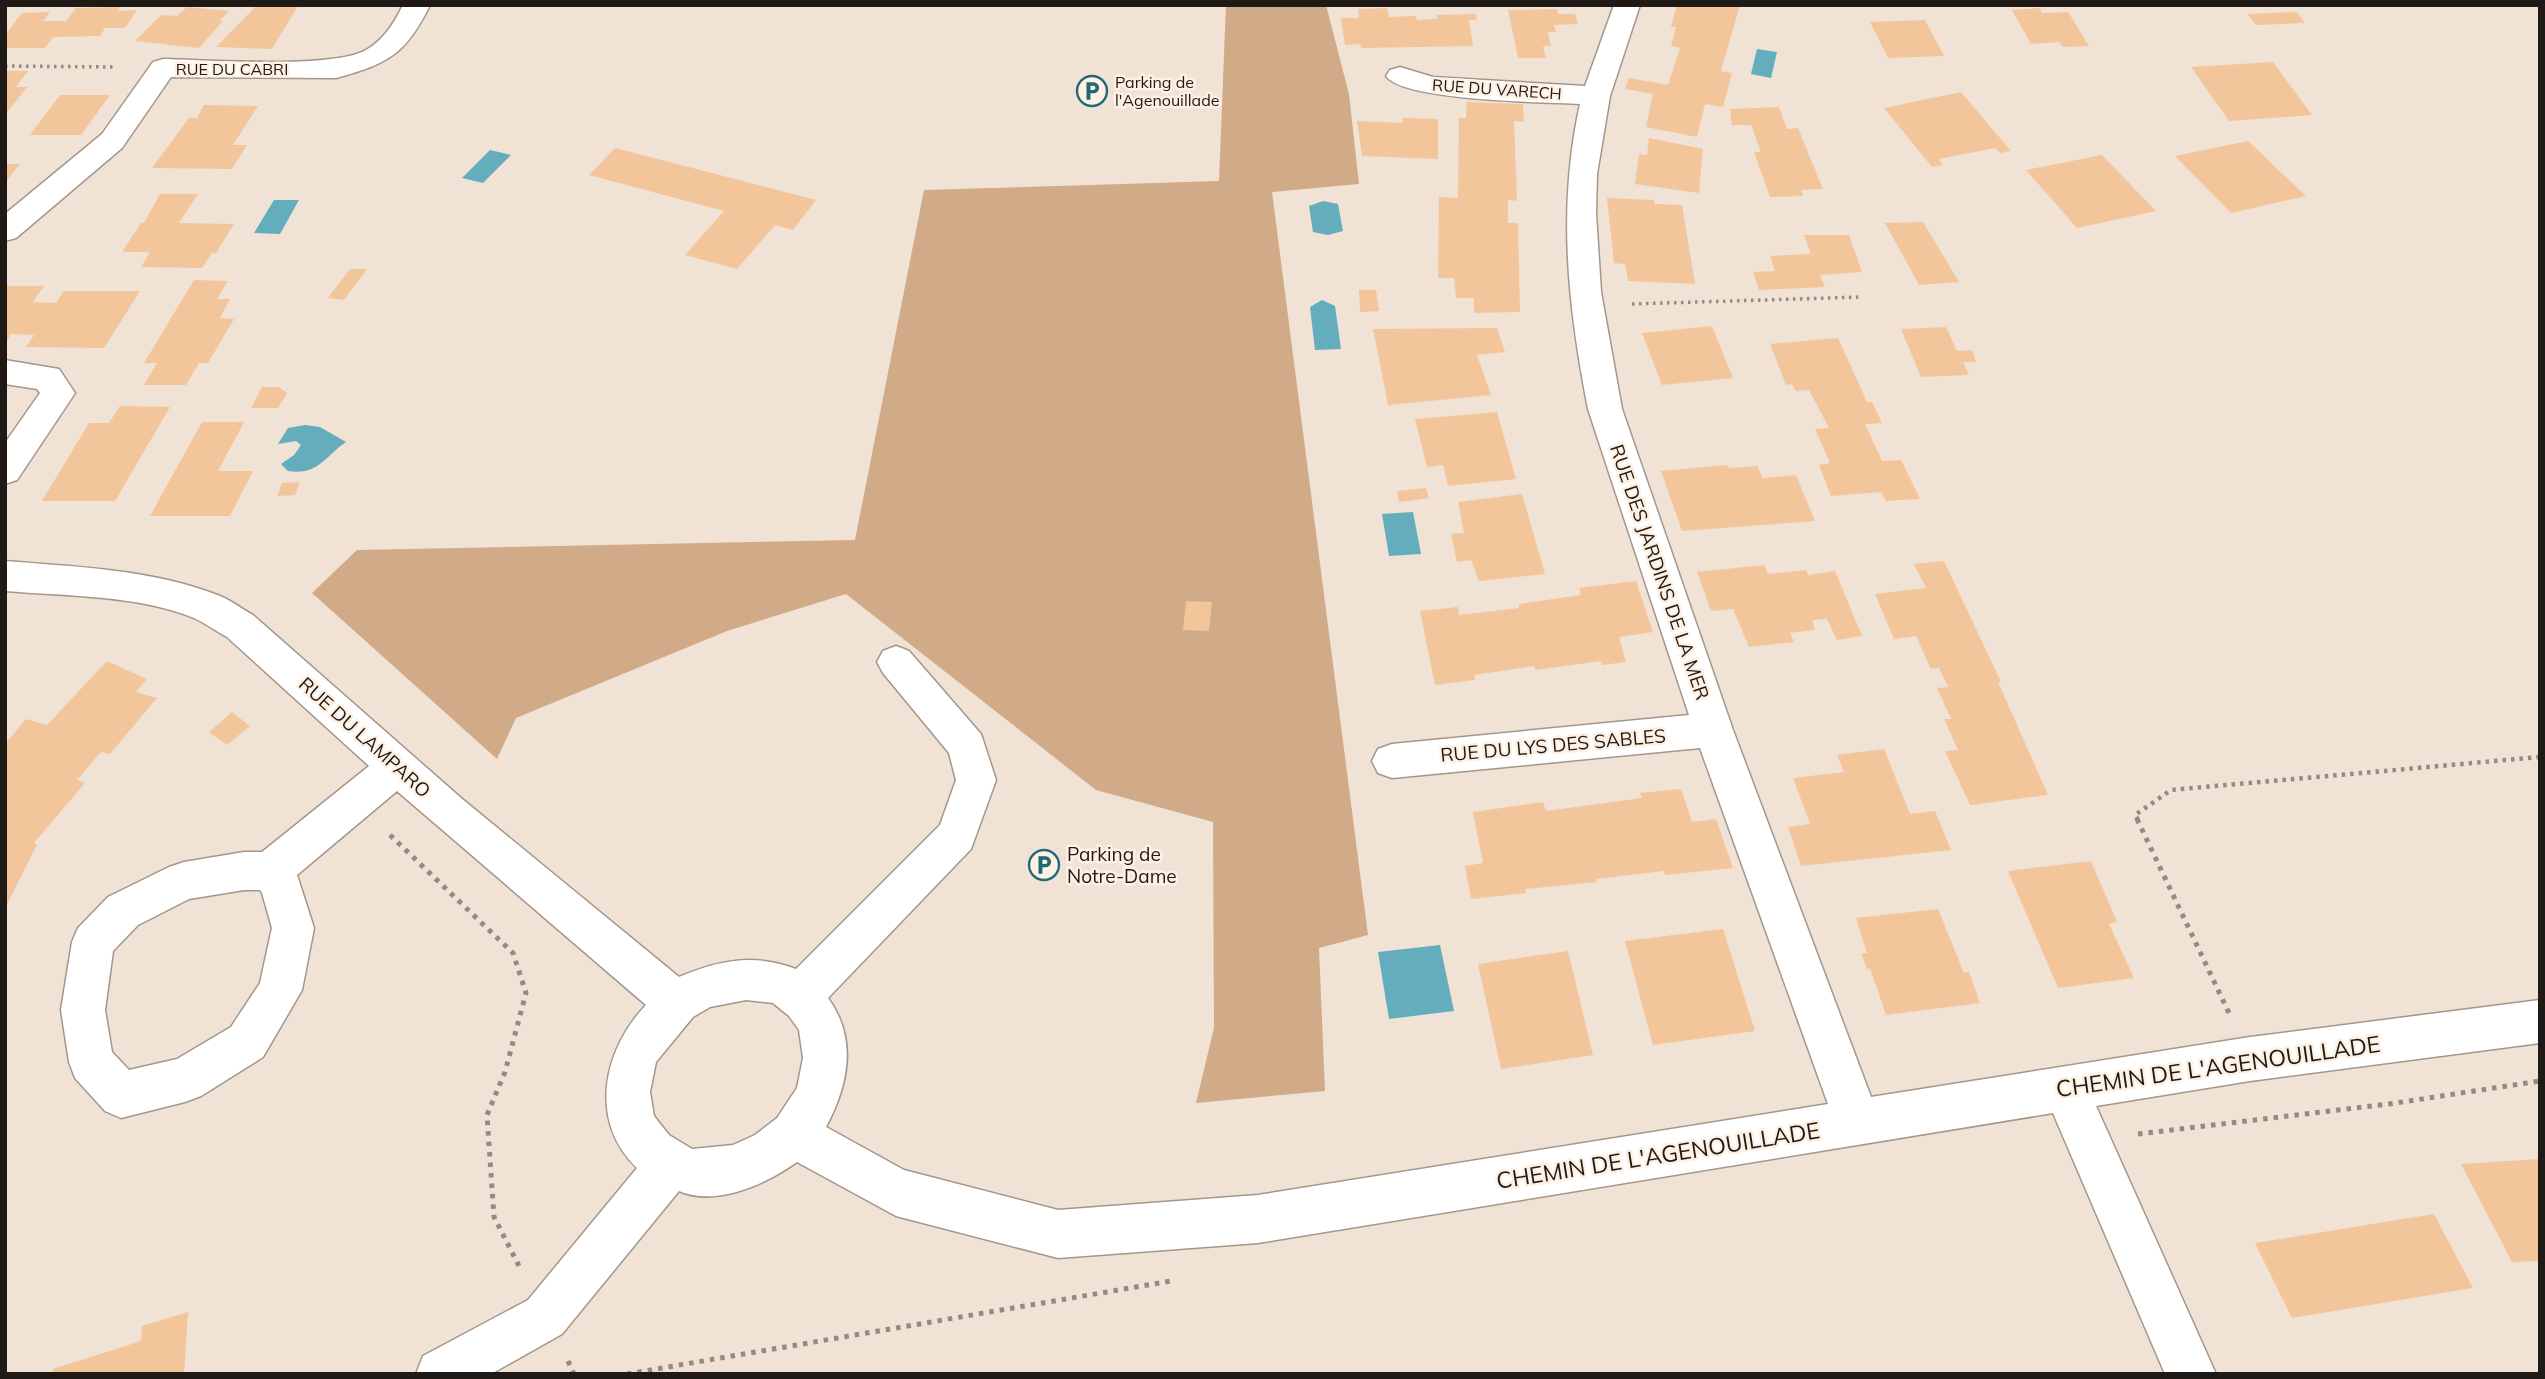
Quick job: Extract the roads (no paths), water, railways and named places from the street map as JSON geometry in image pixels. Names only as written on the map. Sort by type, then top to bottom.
[{"type":"street","name":"RUE DU CABRI","points":[[5,231],[112,141],[163,68],[336,69],[376,56],[403,33],[417,5]]},
{"type":"street","name":"RUE DES JARDINS DE LA MER","points":[[1627,5],[1596,96],[1581,174],[1580,260],[1605,409],[1713,730],[1858,1123]]},
{"type":"street","name":"RUE DU VARECH","points":[[1400,76],[1431,86],[1596,96]]},
{"type":"street","points":[[5,372],[47,378],[58,393],[5,471]]},
{"type":"street","name":"RUE DU LAMPARO","points":[[5,576],[88,584],[173,597],[209,608],[240,626],[447,811],[676,1002]]},
{"type":"street","points":[[799,997],[957,836],[976,780],[967,746],[896,662]]},
{"type":"street","name":"RUE DU LYS DES SABLES","points":[[1392,761],[1713,730]]},
{"type":"street","points":[[271,871],[280,884],[293,928],[280,990],[247,1042],[184,1080],[121,1095],[92,1062],[83,1010],[93,942],[123,911],[184,881],[244,871],[271,871],[398,766]]},
{"type":"street","points":[[746,978],[778,983],[799,997],[812,1008],[825,1035],[827,1068],[816,1101],[793,1134],[764,1157],[724,1171],[689,1172],[650,1152],[632,1126],[627,1107],[629,1074],[642,1042],[676,1002],[713,983],[746,978]]},
{"type":"street","name":"CHEMIN DE L'AGENOUILLADE","points":[[793,1134],[896,1192],[1058,1234],[1258,1219],[2250,1059],[2540,1021]]},
{"type":"street","points":[[2065,1089],[2191,1374]]},
{"type":"street","points":[[441,1374],[545,1317],[672,1163]]},
{"type":"water","points":[[1757,49],[1777,52],[1771,78],[1751,74]]},
{"type":"water","points":[[490,150],[511,155],[483,183],[462,178]]},
{"type":"water","points":[[274,200],[299,200],[280,234],[254,233]]},
{"type":"water","points":[[1323,201],[1338,204],[1343,231],[1328,235],[1313,232],[1309,206]]},
{"type":"water","points":[[1322,300],[1335,306],[1341,349],[1315,350],[1310,307]]},
{"type":"water","points":[[305,425],[320,427],[346,442],[314,468],[307,471],[288,471],[281,464],[294,455],[301,445],[296,441],[278,444],[288,428]]},
{"type":"water","points":[[1413,512],[1421,554],[1389,556],[1382,514]]},
{"type":"water","points":[[1440,945],[1454,1011],[1389,1019],[1378,952]]},
{"type":"place","name":"Parking de l'Agenouillade","points":[[1092,91]]},
{"type":"place","name":"Parking de Notre-Dame","points":[[1044,865]]}]
